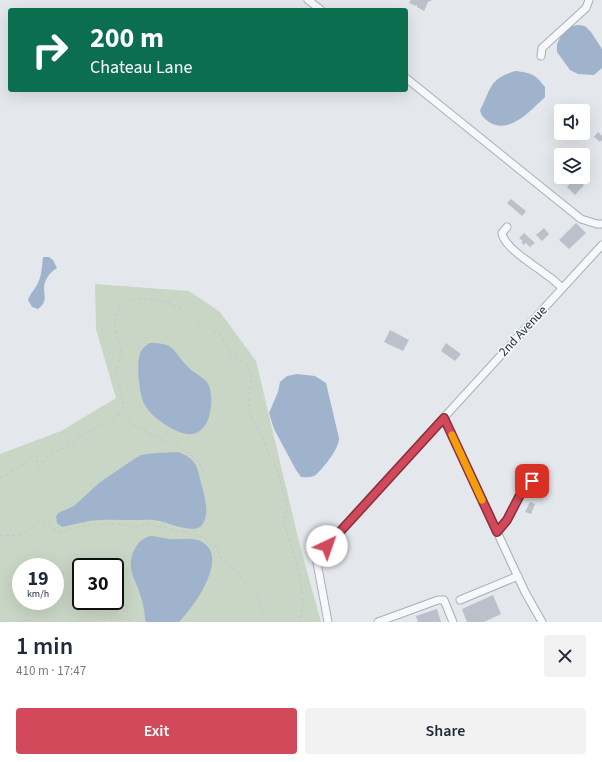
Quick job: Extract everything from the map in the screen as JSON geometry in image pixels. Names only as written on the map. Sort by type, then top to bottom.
[{"type":"street","points":[[308,0],[318,8]]},
{"type":"street","points":[[541,56],[542,48],[586,8],[589,0]]},
{"type":"street","points":[[408,80],[581,219],[602,224]]},
{"type":"street","points":[[507,227],[502,233],[505,240],[513,249],[549,276],[562,288]]},
{"type":"street","name":"2nd Avenue","points":[[328,622],[316,557],[602,245]]},
{"type":"street","points":[[444,418],[518,576],[542,622]]},
{"type":"street","points":[[497,532],[507,520],[520,495],[532,481]]},
{"type":"street","points":[[460,600],[518,576]]},
{"type":"street","points":[[378,622],[438,600],[444,600],[454,622]]},
{"type":"path","points":[[0,477],[25,463],[35,455],[37,456],[37,465],[39,466],[50,454],[68,448],[84,434],[106,423],[117,414],[122,407],[124,402],[117,378],[117,369],[121,354],[114,319],[121,306],[134,299],[150,299],[160,300],[179,308],[217,332],[224,340],[230,355],[248,366],[251,373],[249,406],[252,418],[266,445],[268,455],[278,472],[287,505],[284,522],[300,575],[302,603],[300,622]]},
{"type":"path","points":[[117,414],[125,420],[192,455],[201,466],[204,474]]},
{"type":"path","points":[[0,535],[21,535],[37,522],[41,521],[58,531],[65,532],[74,528],[89,525],[118,524],[135,527],[147,524],[202,537],[216,547],[222,560],[238,572],[248,588],[259,599],[261,609],[269,622]]},
{"type":"path","points":[[86,622],[117,619],[133,622]]},
{"type":"path","points":[[19,622],[27,620],[39,622]]},
{"type":"green space","points":[[95,284],[189,291],[220,312],[256,361],[300,546],[321,622],[0,622],[0,454],[61,431],[116,398],[96,329]]},
{"type":"water","points":[[572,26],[585,26],[591,32],[602,49],[602,68],[594,75],[578,74],[570,70],[557,52],[557,44],[561,36]]},
{"type":"water","points":[[515,71],[536,77],[545,87],[545,97],[527,114],[512,123],[497,125],[489,122],[482,116],[480,110],[489,91],[495,82],[500,78]]},
{"type":"water","points":[[43,257],[49,257],[53,260],[57,268],[50,273],[44,284],[45,299],[38,309],[32,307],[28,300],[39,280],[42,270]]},
{"type":"water","points":[[150,343],[164,344],[172,348],[189,368],[204,379],[209,385],[211,396],[210,415],[206,424],[198,432],[189,434],[179,432],[160,421],[146,407],[139,381],[138,365],[141,352],[145,346]]},
{"type":"water","points":[[297,374],[315,376],[326,383],[339,438],[339,442],[334,453],[326,464],[314,476],[309,477],[301,477],[296,470],[274,429],[269,413],[278,392],[280,382],[287,376]]},
{"type":"water","points":[[178,452],[187,456],[196,465],[206,503],[206,516],[201,526],[192,529],[150,520],[94,520],[62,527],[57,523],[56,517],[58,513],[74,506],[99,483],[134,459],[141,455]]},
{"type":"water","points":[[150,536],[169,539],[197,540],[205,544],[211,552],[212,561],[206,584],[192,606],[179,622],[146,622],[142,600],[132,573],[131,561],[134,550],[140,541]]},
{"type":"building","points":[[411,0],[432,0],[428,2],[424,11],[417,7],[417,5],[416,6],[409,3]]},
{"type":"building","points":[[598,132],[602,136],[602,140],[600,142],[594,137]]},
{"type":"building","points":[[570,184],[584,185],[575,195],[567,187]]},
{"type":"building","points":[[511,199],[526,211],[522,216],[507,203]]},
{"type":"building","points":[[576,223],[586,233],[569,249],[559,240]]},
{"type":"building","points":[[544,228],[549,234],[542,241],[536,235]]},
{"type":"building","points":[[524,233],[535,243],[530,247],[526,243],[524,245],[521,242],[523,241],[519,238]]},
{"type":"building","points":[[390,330],[409,340],[403,351],[384,342]]},
{"type":"building","points":[[446,343],[461,354],[455,361],[441,351]]},
{"type":"building","points":[[530,502],[535,504],[531,514],[525,512]]},
{"type":"building","points":[[493,595],[501,614],[484,622],[467,622],[462,609]]},
{"type":"building","points":[[437,609],[441,622],[418,622],[416,616]]},
{"type":"slow traffic","points":[[452,435],[482,500]]},
{"type":"route","points":[[327,546],[444,418],[497,532],[507,520],[520,495],[532,481]]}]
